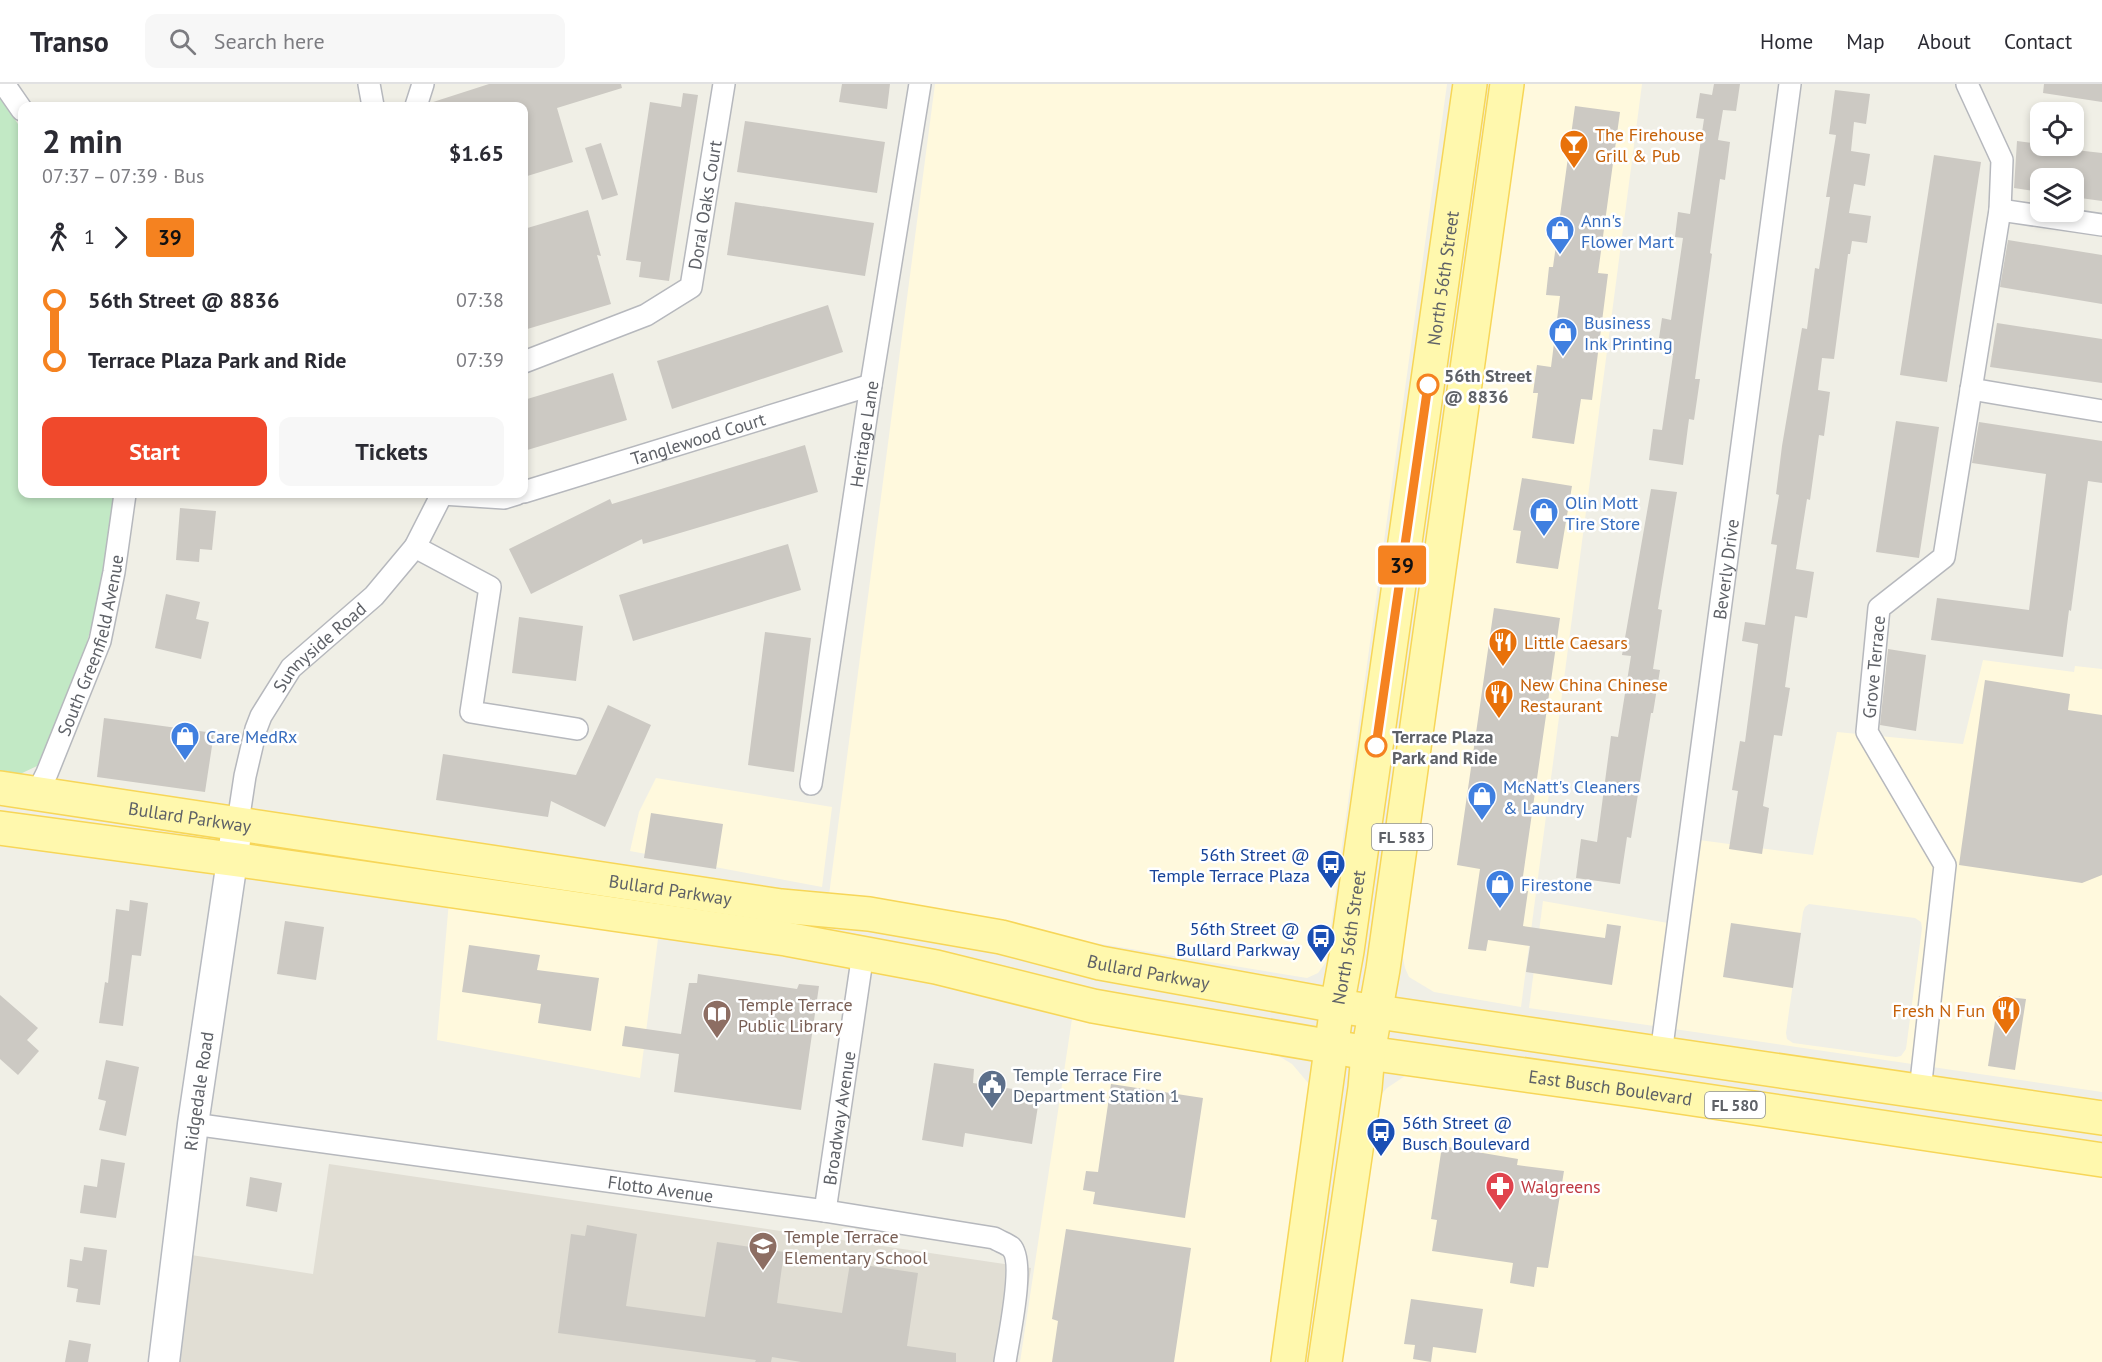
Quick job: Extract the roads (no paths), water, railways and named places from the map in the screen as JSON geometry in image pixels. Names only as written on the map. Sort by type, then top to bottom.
[{"type":"main road","name":"North 56th Street","points":[[1288,1362],[1470,84]]},
{"type":"main road","name":"North 56th Street","points":[[1325,1362],[1507,84]]},
{"type":"main road","points":[[1456,182],[1463,197],[1466,231],[1454,337],[1456,353],[1469,358]]},
{"type":"main road","points":[[1415,475],[1425,502],[1414,625],[1415,646],[1426,661]]},
{"type":"main road","name":"Bullard Parkway","points":[[0,788],[238,822],[781,906],[869,914],[1023,942],[1100,963],[1337,1006]]},
{"type":"main road","name":"Bullard Parkway","points":[[3,834],[233,859],[626,914],[786,939],[936,967],[1093,1006],[1332,1046]]},
{"type":"main road","name":"FL 580","points":[[1337,1006],[2102,1118]]},
{"type":"main road","name":"East Busch Boulevard","points":[[1332,1046],[2102,1160]]},
{"type":"main road","points":[[1999,1145],[2016,1128],[2026,1122],[2102,1133]]},
{"type":"street","points":[[4,84],[18,104]]},
{"type":"street","points":[[369,84],[372,102]]},
{"type":"street","points":[[417,102],[423,84]]},
{"type":"street","name":"Doral Oaks Court","points":[[528,360],[646,315],[691,287],[724,84]]},
{"type":"street","name":"Heritage Lane","points":[[812,784],[871,385],[920,84]]},
{"type":"street","name":"Beverly Drive","points":[[1661,1054],[1790,84]]},
{"type":"street","name":"Grove Terrace","points":[[1920,1091],[1946,865],[1867,732],[1879,608],[1944,556],[2000,210],[2002,160],[1966,84]]},
{"type":"street","points":[[2000,210],[2102,225]]},
{"type":"street","name":"Tanglewood Court","points":[[528,491],[871,385]]},
{"type":"street","points":[[1971,389],[2102,411]]},
{"type":"street","name":"South Greenfield Avenue","points":[[37,793],[100,641],[114,572],[124,498]]},
{"type":"street","name":"Sunnyside Road","points":[[238,822],[245,776],[261,716],[291,668],[374,596],[414,547],[440,498]]},
{"type":"street","points":[[414,547],[490,586],[471,712],[577,729]]},
{"type":"street","name":"Ridgedale Road","points":[[164,1362],[193,1124],[238,822]]},
{"type":"street","name":"Broadway Avenue","points":[[825,1211],[863,953]]},
{"type":"street","name":"Flotto Avenue","points":[[193,1124],[825,1211],[994,1238],[1011,1248],[1017,1259],[1018,1275],[1005,1362]]},
{"type":"street","points":[[164,1362],[169,1362]]},
{"type":"place","name":"The Firehouse Grill & Pub","points":[[1574,170]]},
{"type":"place","name":"Ann's Flower Mart","points":[[1560,256]]},
{"type":"place","name":"Business Ink Printing","points":[[1563,358]]},
{"type":"place","name":"56th Street @ 8836","points":[[1428,385]]},
{"type":"place","name":"Olin Mott Tire Store","points":[[1544,538]]},
{"type":"place","name":"Little Caesars","points":[[1503,668]]},
{"type":"place","name":"New China Chinese Restaurant","points":[[1499,720]]},
{"type":"place","name":"Terrace Plaza Park and Ride","points":[[1376,746]]},
{"type":"place","name":"Care MedRx","points":[[185,762]]},
{"type":"place","name":"McNatt's Cleaners & Laundry","points":[[1482,822]]},
{"type":"place","name":"56th Street @ Temple Terrace Plaza","points":[[1331,890]]},
{"type":"place","name":"Firestone","points":[[1500,910]]},
{"type":"place","name":"56th Street @ Bullard Parkway","points":[[1321,964]]},
{"type":"place","name":"Fresh N Fun","points":[[2006,1036]]},
{"type":"place","name":"Temple Terrace Public Library","points":[[717,1040]]},
{"type":"place","name":"Temple Terrace Fire Department Station 1","points":[[992,1110]]},
{"type":"place","name":"56th Street @ Busch Boulevard","points":[[1381,1158]]},
{"type":"place","name":"Walgreens","points":[[1500,1212]]},
{"type":"place","name":"Temple Terrace Elementary School","points":[[763,1272]]}]
